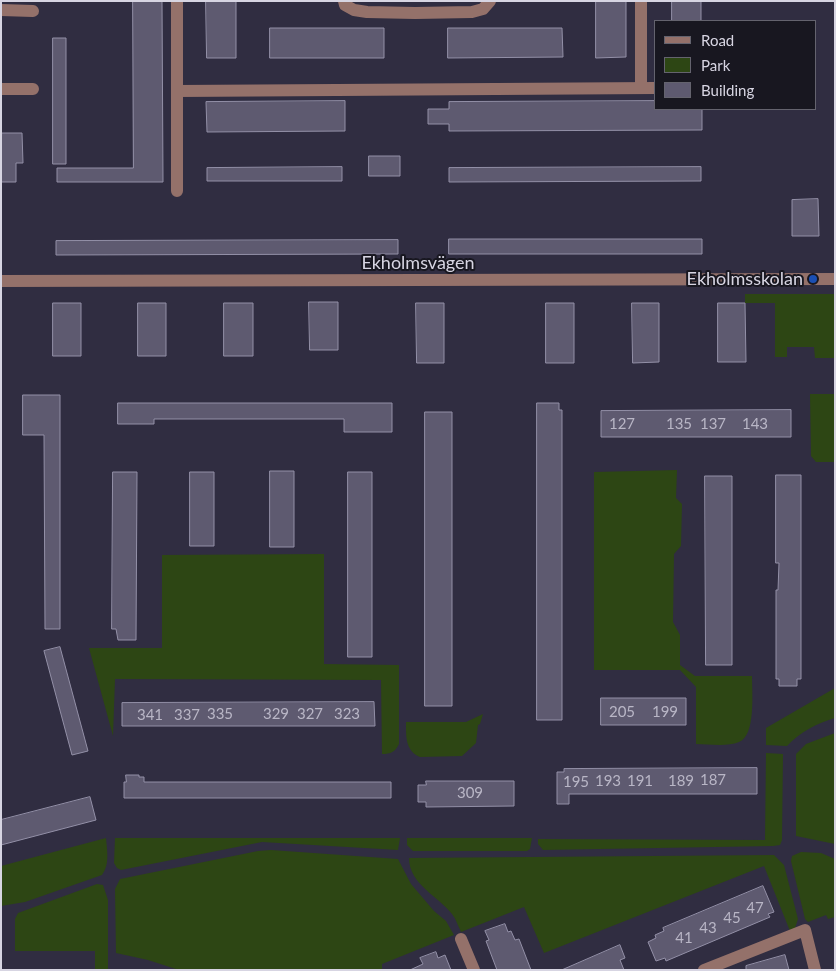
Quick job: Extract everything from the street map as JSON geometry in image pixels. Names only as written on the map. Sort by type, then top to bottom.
[{"type":"street","points":[[176,191],[177,1]]},
{"type":"street","points":[[344,1],[345,5],[354,10],[415,13],[472,12],[482,9],[490,1]]},
{"type":"street","points":[[641,1],[641,88]]},
{"type":"street","points":[[1,10],[33,11]]},
{"type":"street","points":[[177,90],[654,88]]},
{"type":"street","points":[[1,89],[33,89]]},
{"type":"street","name":"Ekholmsvägen","points":[[1,281],[835,279]]},
{"type":"street","points":[[704,970],[805,930],[815,970]]},
{"type":"street","points":[[461,939],[474,970]]},
{"type":"green space","points":[[745,294],[835,294],[835,367],[834,358],[815,358],[814,347],[787,347],[787,357],[775,357],[775,303],[745,303]]},
{"type":"green space","points":[[810,394],[835,394],[835,462],[816,462],[811,456]]},
{"type":"green space","points":[[677,470],[676,498],[682,504],[681,546],[674,554],[673,622],[680,635],[680,665],[695,676],[752,676],[751,723],[744,738],[734,744],[696,744],[696,687],[680,670],[594,670],[594,472]]},
{"type":"green space","points":[[324,554],[324,664],[399,665],[399,744],[394,751],[382,754],[381,680],[115,679],[113,736],[89,648],[162,648],[162,555]]},
{"type":"green space","points":[[835,688],[835,718],[809,729],[787,746],[766,745],[766,728]]},
{"type":"green space","points":[[483,714],[478,725],[476,743],[462,756],[420,757],[411,751],[409,747],[406,737],[406,722],[466,722]]},
{"type":"green space","points":[[835,733],[835,844],[796,836],[796,754],[806,744]]},
{"type":"green space","points":[[766,753],[783,754],[782,840],[780,845],[543,850],[538,844],[538,839],[765,840]]},
{"type":"green space","points":[[106,838],[107,862],[102,875],[25,902],[1,906],[1,866]]},
{"type":"green space","points":[[115,838],[400,838],[398,850],[262,842],[121,870],[114,863]]},
{"type":"green space","points":[[407,838],[532,838],[530,849],[527,851],[413,851],[407,845]]},
{"type":"green space","points":[[271,850],[398,859],[411,884],[434,911],[446,921],[454,935],[382,964],[382,970],[179,970],[148,960],[116,953],[115,889],[120,879]]},
{"type":"green space","points":[[801,852],[821,853],[835,859],[835,917],[828,919],[826,915],[808,922],[805,919],[791,861],[792,856]]},
{"type":"green space","points":[[774,855],[784,865],[798,919],[795,928],[790,931],[764,866],[544,953],[524,907],[461,932],[452,914],[425,889],[414,875],[410,867],[409,858]]},
{"type":"green space","points":[[97,884],[103,885],[108,900],[108,970],[95,970],[95,951],[15,951],[15,919],[18,913]]},
{"type":"building","points":[[133,1],[162,1],[163,182],[57,182],[57,168],[133,168]]},
{"type":"building","points":[[206,1],[236,1],[236,58],[207,58]]},
{"type":"building","points":[[596,1],[626,1],[626,57],[596,58]]},
{"type":"building","points":[[672,1],[701,1],[701,20],[672,20]]},
{"type":"building","points":[[270,28],[384,28],[384,58],[270,58]]},
{"type":"building","points":[[448,28],[562,28],[563,57],[448,58]]},
{"type":"building","points":[[53,38],[66,38],[66,164],[53,164]]},
{"type":"building","points":[[345,101],[345,131],[207,132],[206,102]]},
{"type":"building","points":[[654,101],[654,110],[702,110],[702,130],[449,131],[449,124],[428,124],[428,109],[449,109],[449,102]]},
{"type":"building","points":[[2,133],[22,133],[23,163],[16,163],[16,182],[1,182]]},
{"type":"building","points":[[369,156],[400,156],[400,176],[369,176]]},
{"type":"building","points":[[342,167],[342,181],[207,181],[207,168]]},
{"type":"building","points":[[701,167],[701,181],[449,182],[449,168]]},
{"type":"building","points":[[818,199],[819,236],[792,236],[792,200]]},
{"type":"building","points":[[449,239],[702,239],[702,254],[449,254]]},
{"type":"building","points":[[398,240],[398,254],[56,255],[56,241]]},
{"type":"building","points":[[309,302],[338,302],[338,350],[310,350]]},
{"type":"building","points":[[53,303],[81,303],[81,356],[53,356]]},
{"type":"building","points":[[138,303],[166,303],[166,356],[138,356]]},
{"type":"building","points":[[224,303],[253,303],[253,356],[224,356]]},
{"type":"building","points":[[416,303],[444,303],[444,363],[417,363]]},
{"type":"building","points":[[546,303],[574,303],[574,363],[546,363]]},
{"type":"building","points":[[632,303],[659,303],[659,362],[633,363]]},
{"type":"building","points":[[718,303],[745,303],[746,362],[718,362]]},
{"type":"building","points":[[23,395],[60,395],[60,629],[45,629],[44,435],[23,435]]},
{"type":"building","points":[[118,403],[392,403],[392,432],[344,432],[344,419],[154,419],[154,424],[118,424]]},
{"type":"building","points":[[537,403],[559,403],[559,410],[562,410],[562,720],[537,720]]},
{"type":"building","points":[[791,410],[791,437],[601,437],[601,411]]},
{"type":"building","points":[[425,412],[452,412],[452,706],[425,706]]},
{"type":"building","points":[[270,471],[294,471],[294,547],[270,547]]},
{"type":"building","points":[[113,472],[137,472],[136,640],[118,640],[116,629],[112,629]]},
{"type":"building","points":[[190,472],[214,472],[214,546],[190,546]]},
{"type":"building","points":[[348,472],[372,472],[372,657],[348,657]]},
{"type":"building","points":[[776,475],[801,475],[801,679],[797,679],[797,686],[779,686],[779,679],[776,679],[776,590],[778,590],[779,563],[776,563]]},
{"type":"building","points":[[705,476],[732,476],[732,665],[706,665]]},
{"type":"building","points":[[60,647],[88,751],[72,755],[44,651]]},
{"type":"building","points":[[601,698],[686,698],[686,725],[601,725]]},
{"type":"building","points":[[374,702],[375,726],[122,726],[122,703]]},
{"type":"building","points":[[757,768],[757,794],[569,794],[569,804],[557,804],[557,772],[564,772],[564,769]]},
{"type":"building","points":[[126,775],[139,775],[139,777],[144,777],[144,782],[391,782],[391,798],[124,798]]},
{"type":"building","points":[[426,781],[514,781],[514,806],[426,807],[426,802],[418,802],[418,785],[426,785]]},
{"type":"building","points":[[90,797],[96,820],[1,845],[1,820]]},
{"type":"building","points":[[763,886],[774,912],[768,914],[770,917],[666,961],[665,958],[656,961],[648,942],[656,938],[655,935],[664,931],[663,928]]},
{"type":"building","points":[[505,924],[508,932],[511,931],[515,940],[519,939],[531,970],[497,970],[486,941],[489,940],[485,931]]},
{"type":"building","points":[[620,945],[625,958],[620,960],[624,970],[562,970]]},
{"type":"building","points":[[436,952],[438,958],[445,955],[451,970],[410,970],[423,964],[420,958]]},
{"type":"building","points":[[785,955],[789,970],[746,970],[746,966]]},
{"type":"place","name":"Ekholmsskolan","points":[[813,279]]}]
